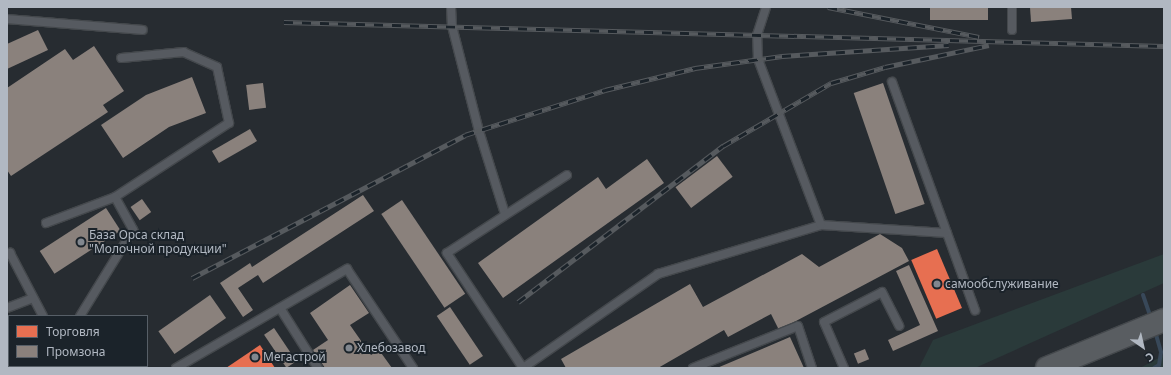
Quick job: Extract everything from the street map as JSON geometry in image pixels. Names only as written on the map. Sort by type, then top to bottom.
[{"type":"main road","points":[[1047,368],[1163,320]]},
{"type":"lane","points":[[451,7],[452,26],[479,131],[505,214]]},
{"type":"lane","points":[[766,7],[757,35],[758,59],[821,225]]},
{"type":"lane","points":[[1012,7],[1012,30]]},
{"type":"lane","points":[[7,19],[143,30]]},
{"type":"lane","points":[[46,223],[115,197],[229,123],[217,67],[184,52],[120,58]]},
{"type":"lane","points":[[892,82],[975,310]]},
{"type":"lane","points":[[567,174],[447,253],[523,368],[658,274],[821,225],[947,233]]},
{"type":"lane","points":[[81,315],[133,230],[115,197]]},
{"type":"lane","points":[[8,251],[42,315]]},
{"type":"lane","points":[[176,368],[346,269],[413,368]]},
{"type":"lane","points":[[844,368],[824,322],[882,292],[899,326]]},
{"type":"lane","points":[[7,308],[32,298]]},
{"type":"lane","points":[[280,308],[318,368]]},
{"type":"lane","points":[[693,368],[798,326],[812,368]]},
{"type":"shaded area","points":[[1164,254],[1164,283],[975,368],[919,368],[933,340]]},
{"type":"shaded area","points":[[1164,355],[1164,368],[1140,368]]},
{"type":"building: Торговля","name":"самообслуживание","points":[[937,249],[962,308],[936,319],[911,260]]},
{"type":"building: Торговля","name":"Мегастрой","points":[[260,345],[275,368],[226,368]]},
{"type":"building: Промзона","points":[[930,7],[988,7],[988,20],[930,20]]},
{"type":"building: Промзона","points":[[1030,7],[1071,7],[1072,19],[1031,22]]},
{"type":"building: Промзона","points":[[38,30],[48,50],[7,69],[7,44]]},
{"type":"building: Промзона","points":[[94,46],[124,91],[103,105],[108,112],[11,176],[7,170],[7,88],[65,49],[73,60]]},
{"type":"building: Промзона","points":[[192,77],[206,113],[169,127],[123,158],[101,125],[146,95]]},
{"type":"building: Промзона","points":[[263,83],[266,108],[249,110],[246,85]]},
{"type":"building: Промзона","points":[[883,83],[925,204],[895,214],[854,93]]},
{"type":"building: Промзона","points":[[250,129],[257,141],[219,163],[212,151]]},
{"type":"building: Промзона","points":[[717,156],[733,177],[691,208],[675,187]]},
{"type":"building: Промзона","points":[[647,159],[664,183],[503,298],[478,263],[598,177],[606,189]]},
{"type":"building: Промзона","points":[[363,195],[374,211],[263,283],[258,275],[238,288],[253,310],[243,317],[220,283],[250,263],[252,267]]},
{"type":"building: Промзона","points":[[142,199],[151,212],[140,220],[131,207]]},
{"type":"building: Промзона","points":[[402,200],[465,294],[444,308],[381,214]]},
{"type":"building: Промзона","name":"База Орса склад \"Молочной продукции\"","points":[[106,208],[121,231],[54,274],[40,251]]},
{"type":"building: Промзона","points":[[880,234],[902,248],[909,261],[779,330],[771,314],[728,337],[724,330],[658,368],[566,368],[561,359],[690,284],[703,307],[802,254],[819,267]]},
{"type":"building: Промзона","points":[[909,265],[938,331],[893,351],[888,340],[920,325],[896,271]]},
{"type":"building: Промзона","points":[[350,285],[369,313],[350,325],[371,355],[379,350],[392,368],[325,368],[313,350],[328,340],[310,313]]},
{"type":"building: Промзона","points":[[210,295],[226,318],[174,354],[158,331]]},
{"type":"building: Промзона","points":[[450,307],[483,356],[470,365],[437,316]]},
{"type":"building: Промзона","points":[[274,328],[296,361],[286,368],[264,335]]},
{"type":"building: Промзона","points":[[790,337],[804,368],[717,368],[762,349]]},
{"type":"building: Промзона","points":[[865,349],[869,359],[858,364],[854,353]]},
{"type":"waterway","points":[[1143,295],[1151,318]]},
{"type":"waterway","points":[[1154,368],[1159,365],[1161,352],[1155,331]]},
{"type":"railway","points":[[828,7],[979,37]]},
{"type":"railway","points":[[284,22],[1164,46]]},
{"type":"railway","points":[[192,278],[465,135],[605,90],[695,68],[782,56],[949,45]]},
{"type":"railway","points":[[518,302],[723,146],[831,83],[885,67],[989,45]]},
{"type":"place","name":"База Орса склад \"Молочной продукции\"","points":[[81,242]]},
{"type":"place","name":"самообслуживание","points":[[937,284]]},
{"type":"place","name":"Хлебозавод","points":[[349,348]]},
{"type":"place","name":"Мегастрой","points":[[255,357]]}]
